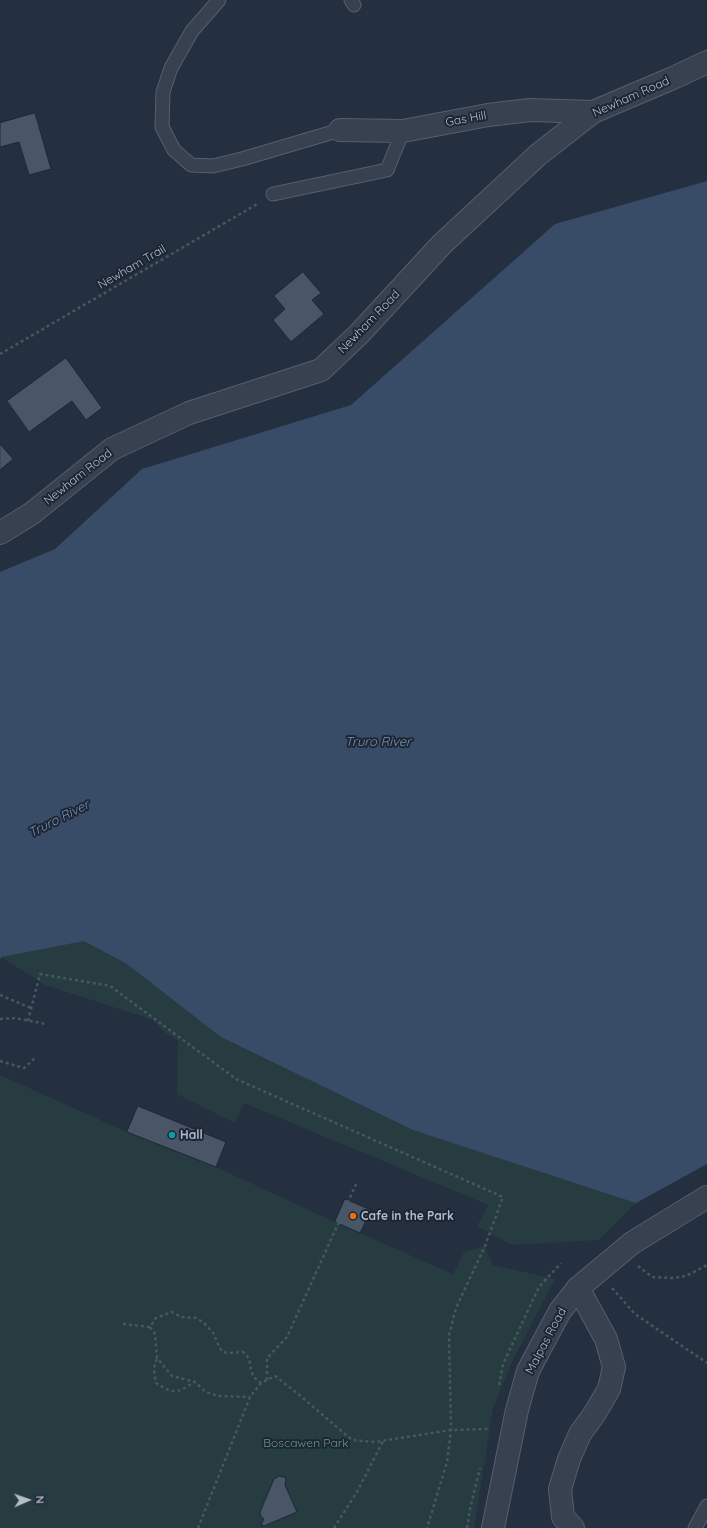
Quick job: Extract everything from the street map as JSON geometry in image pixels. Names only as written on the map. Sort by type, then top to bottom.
[{"type":"street","name":"Newham Road","points":[[0,533],[31,514],[112,449],[189,413],[321,370],[359,334],[442,244],[539,154],[593,112],[707,62]]},
{"type":"street","name":"Gas Hill","points":[[340,130],[403,131],[488,115],[530,110],[593,112]]},
{"type":"street","name":"Malpas Road","points":[[493,1528],[517,1410],[528,1371],[560,1311],[578,1288],[620,1252],[707,1197]]},
{"type":"street","points":[[573,1528],[563,1517],[560,1489],[569,1459],[580,1434],[595,1413],[609,1389],[614,1367],[606,1339],[578,1288]]},
{"type":"lane","points":[[219,0],[192,31],[171,68],[163,92],[162,127],[174,150],[191,165],[213,166],[340,130]]},
{"type":"lane","points":[[273,194],[388,170],[403,131]]},
{"type":"lane","points":[[695,1528],[707,1506]]},
{"type":"path","name":"Newham Trail","points":[[0,354],[273,194]]},
{"type":"path","points":[[28,1022],[40,974],[110,986],[236,1079],[503,1197],[486,1246],[456,1308],[449,1335],[451,1430],[447,1462],[427,1528]]},
{"type":"path","points":[[0,995],[31,1008]]},
{"type":"path","points":[[0,1019],[15,1018],[28,1022],[46,1024]]},
{"type":"path","points":[[0,1061],[24,1068],[34,1058]]},
{"type":"path","points":[[267,1380],[267,1358],[287,1337],[357,1182]]},
{"type":"path","points":[[620,1252],[652,1277],[672,1278],[686,1276],[707,1265]]},
{"type":"path","points":[[596,1272],[636,1314],[707,1363]]},
{"type":"path","points":[[150,1327],[156,1318],[172,1312],[181,1317],[196,1318],[204,1323],[214,1334],[219,1347],[223,1352],[243,1352],[248,1356],[252,1375],[254,1379],[261,1383]]},
{"type":"path","points":[[123,1324],[150,1327],[155,1334],[157,1358],[154,1364],[154,1375],[156,1383],[175,1392],[184,1389],[195,1382]]},
{"type":"path","points":[[157,1358],[172,1376],[195,1382],[206,1392],[218,1396],[250,1397]]},
{"type":"path","points":[[198,1528],[250,1397],[261,1383],[275,1376],[298,1393],[352,1440],[375,1442],[451,1430],[490,1429]]},
{"type":"path","points":[[334,1528],[357,1492],[383,1440]]},
{"type":"green space","points":[[0,884],[707,1164],[636,1203],[599,1240],[511,1245],[477,1226],[488,1205],[244,1103],[235,1123],[177,1094],[178,1041],[163,1031],[153,1020],[45,985],[1,957],[0,960]]},
{"type":"green space","name":"Boscawen Park","points":[[0,1075],[127,1132],[216,1167],[453,1274],[464,1252],[485,1246],[493,1265],[555,1279],[511,1364],[493,1409],[474,1528],[0,1528]]},
{"type":"water","name":"Truro River","points":[[707,181],[707,1164],[636,1203],[413,1130],[221,1037],[127,964],[84,941],[1,957],[0,960],[0,572],[55,549],[142,469],[351,405],[555,224]]},
{"type":"building","points":[[35,113],[51,169],[29,175],[19,142],[0,147],[0,123]]},
{"type":"building","points":[[303,272],[321,293],[312,300],[324,314],[291,342],[273,320],[285,309],[274,296]]},
{"type":"building","points":[[66,358],[102,408],[86,420],[72,401],[29,432],[7,401]]},
{"type":"building","points":[[0,444],[13,459],[0,470]]},
{"type":"building","name":"Hall","points":[[138,1106],[226,1142],[216,1167],[127,1132]]},
{"type":"building","name":"Cafe in the Park","points":[[345,1199],[371,1210],[360,1233],[335,1222]]},
{"type":"building","points":[[280,1476],[286,1478],[285,1485],[297,1512],[264,1526],[261,1525],[264,1519],[261,1517],[260,1512],[274,1479]]},
{"type":"place","name":"Hall","points":[[172,1135]]},
{"type":"place","name":"Cafe in the Park","points":[[353,1216]]}]
